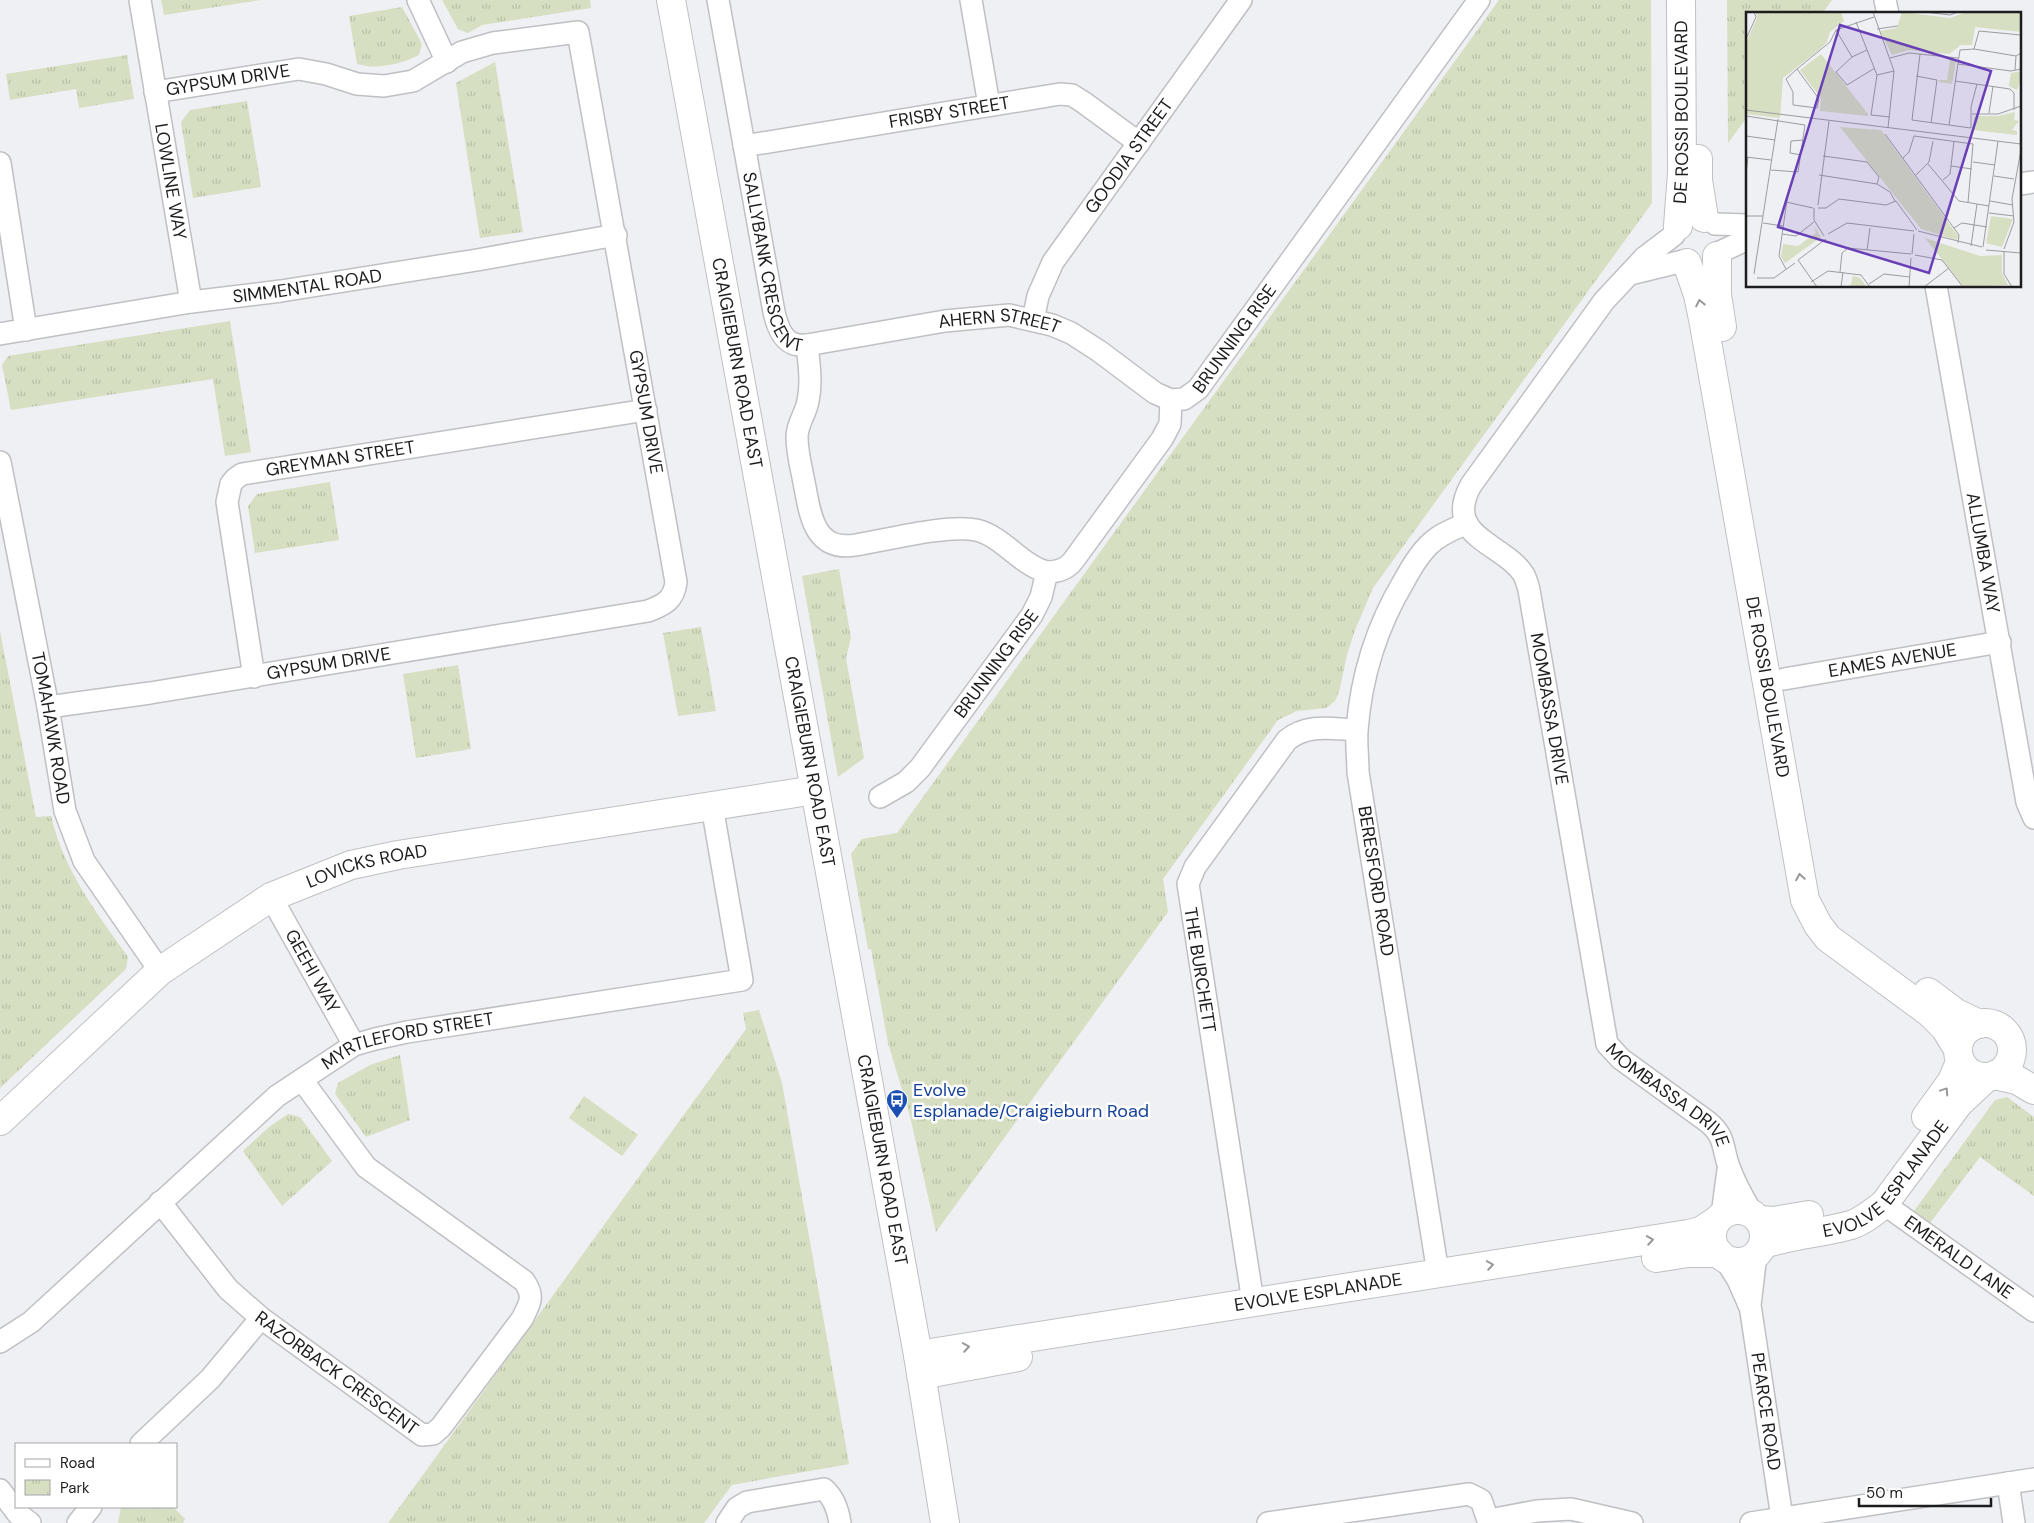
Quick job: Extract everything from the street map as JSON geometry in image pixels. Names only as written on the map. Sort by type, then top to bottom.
[{"type":"street","name":"LOWLINE WAY","points":[[140,0],[191,302]]},
{"type":"street","points":[[418,0],[447,62]]},
{"type":"street","name":"CRAIGIEBURN ROAD EAST","points":[[671,0],[919,1365],[946,1523]]},
{"type":"street","name":"SALLYBANK CRESCENT","points":[[718,0],[777,326],[789,342],[802,346],[807,345],[809,399],[798,426],[797,446],[810,516],[817,531],[832,543],[852,545],[950,529],[978,531],[990,536],[1029,565],[1047,572]]},
{"type":"street","points":[[971,0],[989,105]]},
{"type":"street","name":"GOODIA STREET","points":[[1033,320],[1038,296],[1052,262],[1241,0]]},
{"type":"street","name":"BRUNNING RISE","points":[[880,798],[906,782],[920,768],[1032,615],[1041,597],[1047,572],[1059,571],[1069,566],[1162,439],[1170,424],[1171,400],[1184,399],[1198,389],[1479,0]]},
{"type":"street","name":"DE ROSSI BOULEVARD","points":[[1676,231],[1682,173],[1681,0]]},
{"type":"street","name":"DE ROSSI BOULEVARD","points":[[1698,0],[1698,180],[1710,221]]},
{"type":"street","name":"GYPSUM DRIVE","points":[[48,707],[254,677],[648,611],[661,606],[671,598],[675,591],[676,582],[616,235],[609,207],[578,32],[493,43],[462,52],[413,81],[384,86],[357,84],[326,74],[299,69],[155,92]]},
{"type":"street","name":"FRISBY STREET","points":[[744,146],[1048,95],[1072,95],[1139,142]]},
{"type":"street","points":[[0,163],[26,330]]},
{"type":"street","points":[[1467,524],[1464,502],[1471,485],[1604,301],[1645,257],[1690,218],[1746,226]]},
{"type":"street","points":[[1710,221],[1722,237],[1718,254]]},
{"type":"street","points":[[1676,231],[1675,250],[1685,262],[1695,266],[1711,262],[1718,254],[1746,240]]},
{"type":"street","name":"SIMMENTAL ROAD","points":[[0,334],[191,302],[289,290],[477,260],[616,235]]},
{"type":"street","name":"DE ROSSI BOULEVARD","points":[[1718,254],[1717,295],[1720,316],[1821,892],[1834,918],[1850,934],[1956,1013],[1979,1024]]},
{"type":"street","points":[[1630,274],[1685,262]]},
{"type":"street","name":"DE ROSSI BOULEVARD","points":[[1685,262],[1698,295],[1702,314],[1805,900],[1818,925],[1828,938],[1930,1013],[1945,1028],[1959,1055]]},
{"type":"street","name":"ALLUMBA WAY","points":[[1936,288],[2027,802],[2034,818]]},
{"type":"street","name":"AHERN STREET","points":[[807,345],[975,317],[1009,315],[1052,325],[1070,333],[1100,351],[1155,393],[1171,400]]},
{"type":"street","name":"GREYMAN STREET","points":[[254,677],[227,502],[231,484],[242,474],[646,410]]},
{"type":"street","name":"TOMAHAWK ROAD","points":[[0,462],[48,707],[65,811],[84,860],[160,971]]},
{"type":"street","name":"BERESFORD ROAD","points":[[1439,1282],[1381,904],[1360,782],[1357,730],[1366,673],[1385,617],[1398,590],[1431,543],[1450,530],[1467,524]]},
{"type":"street","name":"MOMBASSA DRIVE","points":[[1467,524],[1474,535],[1516,566],[1524,575],[1529,590],[1607,1044],[1621,1059],[1715,1128],[1722,1139],[1728,1165],[1757,1233]]},
{"type":"street","name":"EAMES AVENUE","points":[[1784,679],[2000,642]]},
{"type":"street","name":"THE BURCHETT","points":[[1254,1311],[1188,884],[1191,872],[1287,740],[1307,729],[1357,730]]},
{"type":"street","name":"LOVICKS ROAD","points":[[0,1121],[160,971],[271,897],[351,865],[370,861],[815,790]]},
{"type":"street","name":"MYRTLEFORD STREET","points":[[0,1342],[31,1322],[277,1096],[354,1045],[375,1038],[407,1032],[742,980],[712,806]]},
{"type":"street","name":"GEEHI WAY","points":[[271,897],[354,1045]]},
{"type":"street","points":[[1991,1076],[2006,1067],[2011,1054],[2011,1046],[2000,1028],[1987,1023],[1979,1024],[1971,1027],[1960,1040],[1959,1055],[1971,1074],[2016,1080],[2034,1090]]},
{"type":"street","points":[[2011,1046],[2034,1071]]},
{"type":"street","name":"EVOLVE ESPLANADE","points":[[1757,1233],[1776,1220],[1835,1211],[1856,1203],[1865,1197],[1875,1187],[1944,1093],[1959,1055]]},
{"type":"street","name":"EVOLVE ESPLANADE","points":[[1757,1233],[1789,1236],[1851,1225],[1873,1213],[1884,1204],[1959,1102],[1991,1076]]},
{"type":"street","name":"RAZORBACK CRESCENT","points":[[160,1202],[228,1289],[261,1318],[422,1435],[433,1434],[441,1427],[522,1319],[529,1304],[531,1291],[524,1281],[366,1167],[302,1080]]},
{"type":"street","name":"MOMBASSA DRIVE","points":[[1719,1218],[1727,1191],[1728,1165]]},
{"type":"street","name":"EMERALD LANE","points":[[1884,1204],[2034,1311]]},
{"type":"street","points":[[1737,1210],[1757,1233],[1750,1259],[1742,1262],[1722,1256],[1712,1238],[1713,1229],[1719,1218],[1737,1210]]},
{"type":"street","name":"EVOLVE ESPLANADE","points":[[919,1365],[1056,1350],[1254,1311],[1439,1282],[1688,1234],[1701,1230],[1719,1218]]},
{"type":"street","name":"PEARCE ROAD","points":[[1757,1233],[1750,1305],[1782,1518]]},
{"type":"street","name":"EVOLVE ESPLANADE","points":[[1439,1282],[1688,1253],[1722,1256]]},
{"type":"street","name":"PEARCE ROAD","points":[[1722,1256],[1738,1280],[1750,1305]]},
{"type":"street","points":[[142,1443],[210,1379],[261,1318]]},
{"type":"street","points":[[1751,1523],[2034,1479]]},
{"type":"street","points":[[2008,1483],[2014,1523]]},
{"type":"street","points":[[727,1523],[737,1508],[747,1502],[824,1489],[832,1496],[840,1523]]},
{"type":"street","points":[[0,1490],[18,1514],[30,1523]]},
{"type":"street","points":[[1268,1523],[1311,1520],[1469,1494],[1481,1500],[1489,1521],[1537,1511],[1571,1509],[1632,1523]]},
{"type":"street","points":[[78,1523],[90,1508]]},
{"type":"green space","points":[[161,0],[261,0],[164,15]]},
{"type":"green space","points":[[442,0],[590,0],[591,8],[482,25],[468,33],[458,29]]},
{"type":"green space","points":[[1499,0],[1651,0],[1652,203],[1373,588],[1355,630],[1335,701],[1326,708],[1297,711],[1278,720],[1163,879],[1168,912],[936,1232],[910,1116],[888,1043],[871,949],[868,949],[851,854],[862,839],[897,833]]},
{"type":"green space","points":[[1727,0],[1832,0],[1823,12],[1746,12],[1746,119],[1728,143]]},
{"type":"green space","points":[[402,7],[422,44],[419,55],[389,65],[364,66],[357,64],[349,16]]},
{"type":"green space","points":[[127,55],[134,99],[79,108],[76,89],[10,100],[6,74]]},
{"type":"green space","points":[[495,62],[523,232],[480,238],[456,83]]},
{"type":"green space","points":[[247,101],[261,187],[193,198],[181,122],[190,110]]},
{"type":"green space","points":[[230,321],[251,452],[225,456],[213,379],[11,410],[2,365],[8,356]]},
{"type":"green space","points":[[330,482],[339,540],[255,553],[248,506],[257,494]]},
{"type":"green space","points":[[839,569],[851,638],[846,658],[864,758],[838,777],[802,576]]},
{"type":"green space","points":[[701,627],[716,711],[678,716],[663,633]]},
{"type":"green space","points":[[0,631],[36,817],[51,816],[64,855],[82,890],[128,957],[126,969],[0,1088]]},
{"type":"green space","points":[[458,665],[471,749],[416,758],[403,674]]},
{"type":"green space","points":[[759,1010],[782,1083],[849,1464],[732,1485],[704,1523],[388,1523],[746,1029],[743,1013]]},
{"type":"green space","points":[[400,1055],[410,1120],[366,1137],[335,1094],[338,1083],[370,1065]]},
{"type":"green space","points":[[584,1096],[638,1135],[622,1156],[569,1118]]},
{"type":"green space","points":[[2007,1097],[2034,1117],[2034,1196],[1980,1157],[1930,1223],[1914,1211],[1995,1100]]},
{"type":"green space","points":[[288,1114],[300,1117],[332,1161],[282,1206],[243,1151],[269,1127]]},
{"type":"green space","points":[[121,1508],[174,1508],[185,1519],[183,1523],[118,1523]]},
{"type":"place","name":"Evolve Esplanade/Craigieburn Road","points":[[897,1119]]}]
